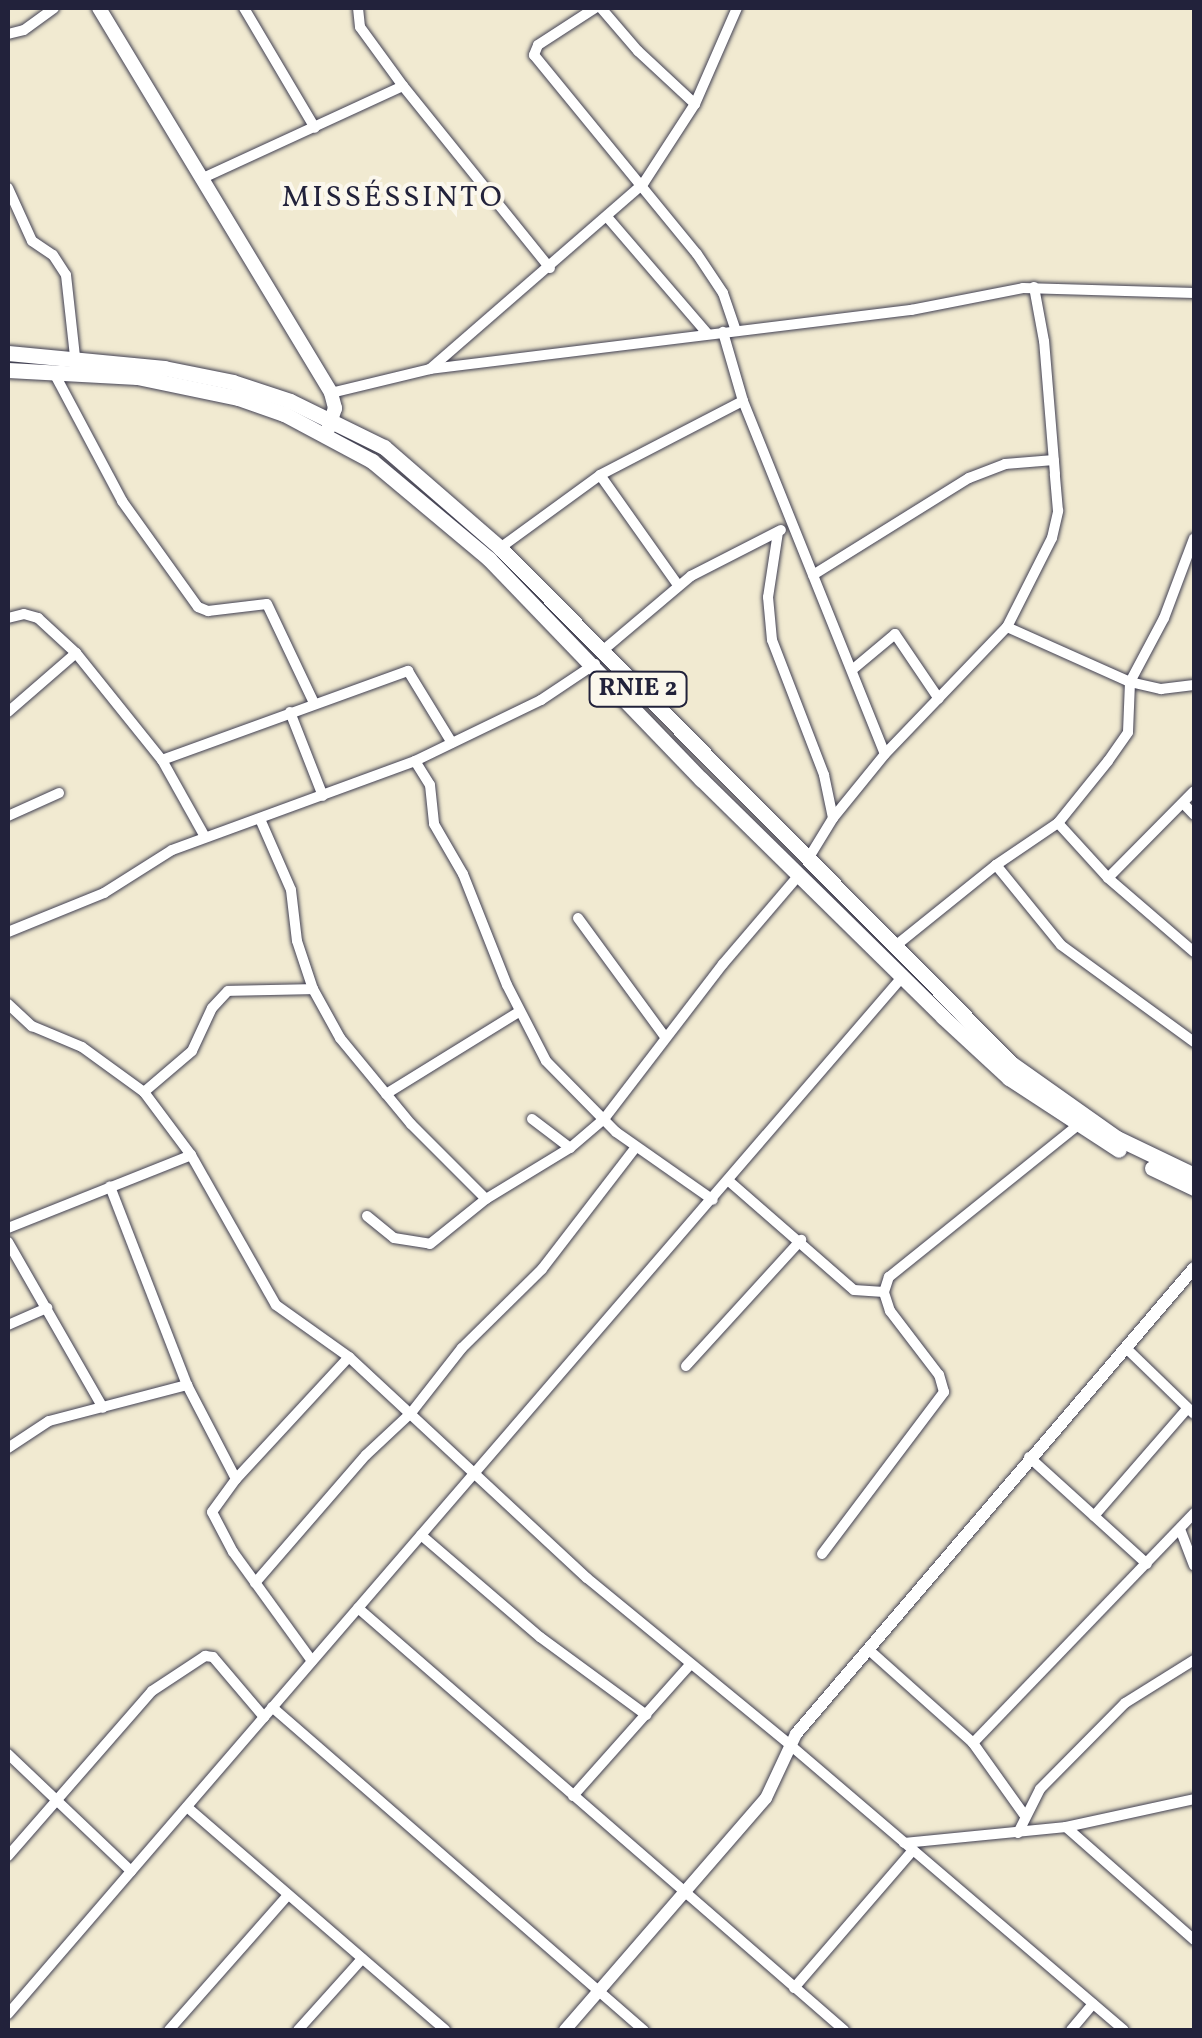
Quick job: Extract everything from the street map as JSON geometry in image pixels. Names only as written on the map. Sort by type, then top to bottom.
[{"type":"highway","name":"RNIE 2","points":[[8,353],[178,370],[244,385],[329,428],[407,487],[598,658],[808,859],[998,1051],[1048,1092],[1117,1138],[1194,1175]]},
{"type":"highway","name":"RNIE 2","points":[[8,370],[165,380],[238,398],[384,447],[500,548],[799,875],[1009,1078],[1077,1126],[1194,1188]]},
{"type":"main road","points":[[99,8],[331,393],[335,408],[329,428]]},
{"type":"street","points":[[8,34],[24,30],[54,8]]},
{"type":"street","points":[[244,8],[316,128]]},
{"type":"street","points":[[358,8],[360,27],[403,86],[550,268]]},
{"type":"street","points":[[695,104],[638,52],[598,8],[538,45],[534,56],[567,100],[643,184],[714,277],[736,331]]},
{"type":"street","points":[[430,369],[643,184],[695,104],[737,8]]},
{"type":"street","points":[[203,178],[403,86]]},
{"type":"street","points":[[8,188],[32,240],[52,255],[66,275],[75,357]]},
{"type":"street","points":[[608,218],[707,333]]},
{"type":"street","points":[[331,393],[430,369],[911,310],[1034,288],[1194,293]]},
{"type":"street","points":[[808,859],[832,818],[886,754],[1008,627],[1052,538],[1058,511],[1044,341],[1034,288]]},
{"type":"street","points":[[723,332],[743,401],[790,525],[886,754]]},
{"type":"street","points":[[46,355],[122,501],[198,607],[208,611],[267,604],[314,704]]},
{"type":"street","points":[[500,548],[600,475],[743,401]]},
{"type":"street","points":[[813,575],[969,478],[1005,464],[1054,460]]},
{"type":"street","points":[[600,475],[678,585]]},
{"type":"street","points":[[8,932],[104,893],[172,850],[416,761],[540,700],[598,658],[678,585],[790,525]]},
{"type":"street","points":[[778,532],[768,596],[772,640],[824,776],[832,818]]},
{"type":"street","points":[[893,948],[996,865],[1058,823],[1128,732],[1130,682],[1164,618],[1194,538]]},
{"type":"street","points":[[8,618],[24,614],[38,618],[76,653],[162,760],[205,837]]},
{"type":"street","points":[[1008,627],[1130,682],[1161,689],[1194,684]]},
{"type":"street","points":[[852,670],[895,634],[939,699]]},
{"type":"street","points":[[8,712],[76,653]]},
{"type":"street","points":[[162,760],[408,672],[452,743]]},
{"type":"street","points":[[290,712],[323,796]]},
{"type":"street","points":[[416,761],[430,785],[434,824],[463,874],[519,1012],[546,1061],[636,1147],[713,1200]]},
{"type":"street","points":[[1108,878],[1194,791]]},
{"type":"street","points":[[8,816],[59,793]]},
{"type":"street","points":[[1183,803],[1194,815]]},
{"type":"street","points":[[260,818],[292,890],[297,941],[313,988],[340,1038],[386,1094],[486,1199]]},
{"type":"street","points":[[1058,823],[1108,878],[1194,952]]},
{"type":"street","points":[[996,865],[1062,945],[1194,1042]]},
{"type":"street","points":[[367,1216],[394,1238],[430,1244],[486,1199],[570,1148],[604,1119],[665,1037],[799,875]]},
{"type":"street","points":[[578,918],[665,1037]]},
{"type":"street","points":[[8,2014],[730,1182],[903,976]]},
{"type":"street","points":[[144,1092],[192,1052],[212,1008],[228,991],[313,988]]},
{"type":"street","points":[[8,1004],[32,1026],[82,1047],[144,1092],[190,1155],[268,1296],[349,1357],[411,1412],[472,1476],[690,1666],[789,1744],[1124,2030]]},
{"type":"street","points":[[386,1094],[519,1012]]},
{"type":"street","points":[[532,1119],[570,1148]]},
{"type":"street","points":[[822,1554],[944,1392],[938,1376],[898,1328],[884,1292],[889,1277],[1077,1126]]},
{"type":"street","points":[[255,1582],[366,1455],[411,1412],[462,1348],[560,1247],[636,1147]]},
{"type":"street","points":[[8,1228],[190,1155]]},
{"type":"street","points":[[730,1182],[854,1290],[884,1292]]},
{"type":"street","points":[[110,1186],[187,1385],[236,1479]]},
{"type":"street","points":[[686,1366],[801,1240]]},
{"type":"street","points":[[8,1242],[103,1408]]},
{"type":"street","points":[[565,2030],[766,1798],[789,1744],[1028,1457],[1127,1349],[1194,1268]]},
{"type":"street","points":[[8,1326],[46,1308]]},
{"type":"street","points":[[1094,1516],[1191,1411],[1127,1349]]},
{"type":"street","points":[[312,1661],[255,1582],[212,1512],[236,1479],[349,1357]]},
{"type":"street","points":[[8,1448],[49,1421],[187,1385]]},
{"type":"street","points":[[1028,1457],[1146,1564]]},
{"type":"street","points":[[973,1743],[1194,1514]]},
{"type":"street","points":[[1180,1528],[1194,1565]]},
{"type":"street","points":[[421,1535],[540,1637],[646,1715]]},
{"type":"street","points":[[358,1608],[844,2030]]},
{"type":"street","points":[[868,1649],[973,1743],[1024,1816]]},
{"type":"street","points":[[8,1856],[152,1691],[205,1656],[213,1657],[268,1712],[644,2030]]},
{"type":"street","points":[[1018,1833],[1024,1816],[1054,1774],[1126,1703],[1194,1660]]},
{"type":"street","points":[[573,1796],[690,1666]]},
{"type":"street","points":[[8,1754],[131,1871]]},
{"type":"street","points":[[794,1988],[908,1846],[1066,1827],[1194,1799]]},
{"type":"street","points":[[187,1806],[444,2030]]},
{"type":"street","points":[[1066,1827],[1193,1936]]},
{"type":"street","points":[[169,2030],[288,1896]]},
{"type":"street","points":[[298,2030],[362,1959]]},
{"type":"street","points":[[1071,2030],[1093,2004]]},
{"type":"district","name":"MISSÉSSINTO","points":[[393,198]]}]
